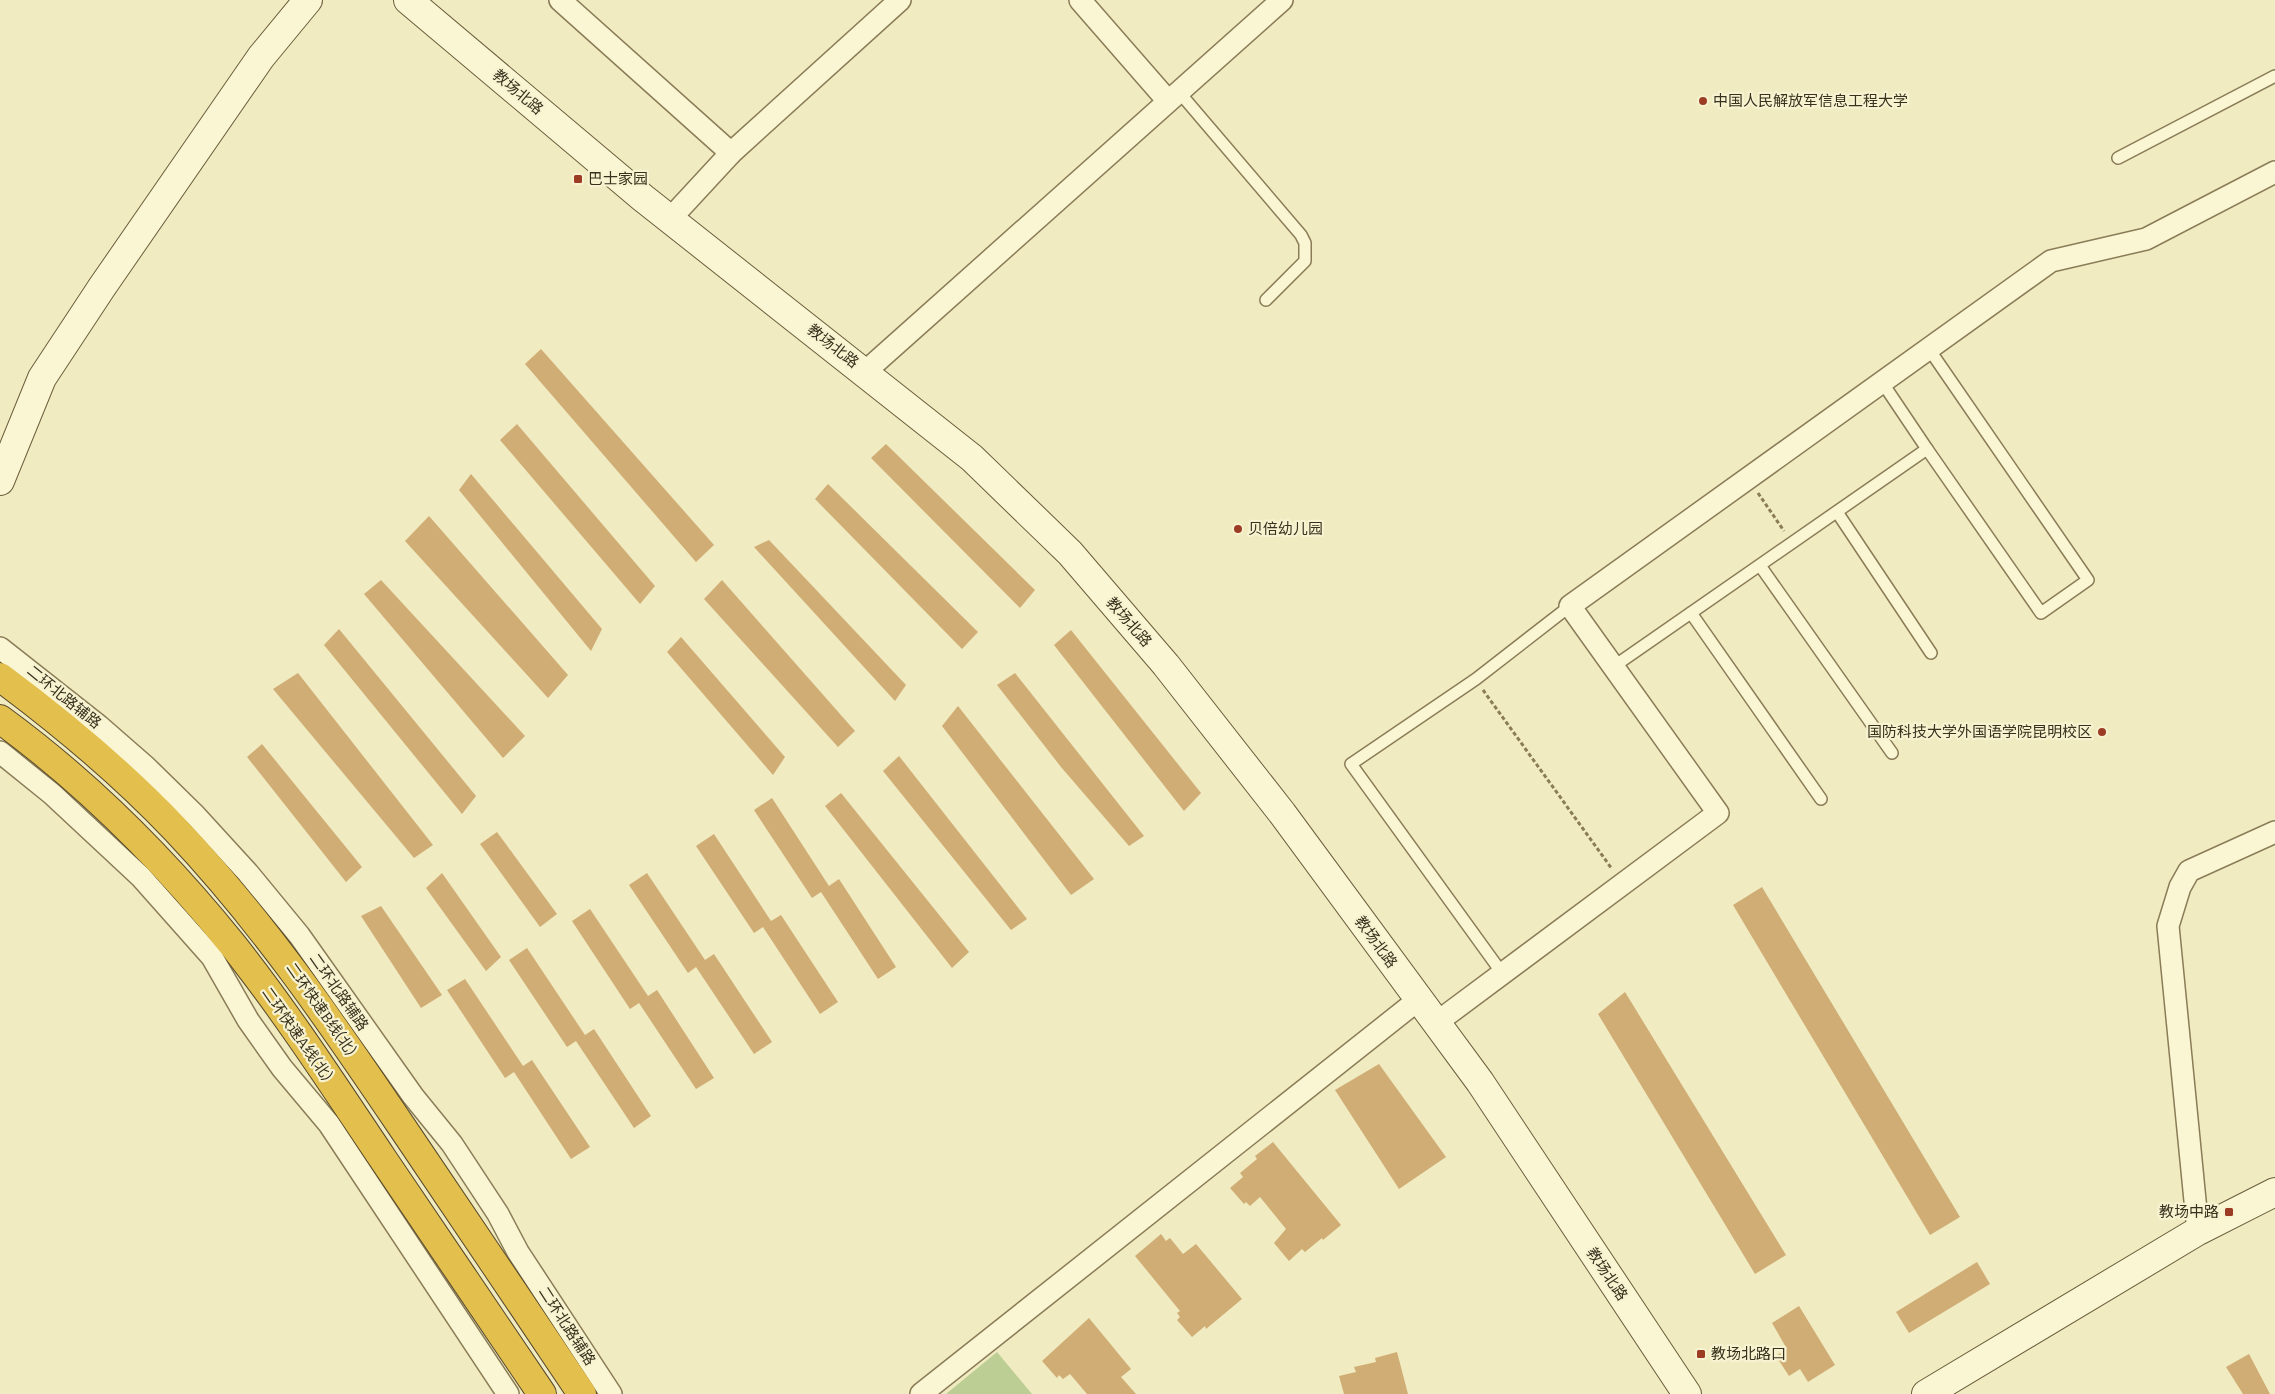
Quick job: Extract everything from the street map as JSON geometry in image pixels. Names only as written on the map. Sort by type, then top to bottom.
[{"type":"highway","name":"二环快速B线(北)","points":[[0,677],[38,706],[129,784],[175,829],[267,934],[350,1049],[582,1394]]},
{"type":"highway","name":"二环快速A线(北)","points":[[0,718],[68,774],[118,820],[166,869],[232,944],[304,1043],[542,1394]]},
{"type":"street","points":[[0,481],[42,378],[102,286],[261,57],[308,0]]},
{"type":"street","name":"教场北路","points":[[408,0],[670,219],[866,372],[972,458],[1070,553],[1166,665],[1282,813],[1480,1082],[1686,1394]]},
{"type":"street","points":[[560,0],[731,153]]},
{"type":"street","points":[[670,219],[731,153],[900,0]]},
{"type":"street","points":[[1080,0],[1174,96]]},
{"type":"street","points":[[866,372],[1282,0]]},
{"type":"street","points":[[1436,1023],[1718,813],[1570,606],[2051,261],[2146,239],[2275,172]]},
{"type":"street","name":"二环北路辅路","points":[[0,648],[76,707],[146,767],[195,815],[248,873],[293,928],[413,1096],[452,1144],[498,1214],[518,1252],[611,1394]]},
{"type":"street","points":[[0,752],[52,794],[128,864],[212,957],[248,1020],[282,1068],[329,1124],[508,1394]]},
{"type":"street","points":[[2198,1231],[2168,926],[2180,887],[2189,871],[2275,832]]},
{"type":"street","points":[[921,1394],[1418,1000]]},
{"type":"street","points":[[1926,1394],[2198,1231],[2275,1192]]},
{"type":"lane","points":[[2118,158],[2275,76]]},
{"type":"lane","points":[[1174,96],[1301,235],[1305,243],[1305,261],[1266,300]]},
{"type":"lane","points":[[1882,382],[2041,613],[2088,580],[1929,349]]},
{"type":"lane","points":[[1613,667],[1927,449]]},
{"type":"lane","points":[[1837,512],[1931,652]]},
{"type":"lane","points":[[1760,566],[1892,753]]},
{"type":"lane","points":[[1502,973],[1351,764],[1476,679],[1570,606]]},
{"type":"lane","points":[[1691,613],[1821,799]]},
{"type":"path","points":[[1748,478],[1792,542]]},
{"type":"path","points":[[1476,679],[1622,884]]},
{"type":"green space","points":[[997,1352],[1032,1394],[946,1394]]},
{"type":"building","points":[[541,349],[714,545],[696,562],[525,364]]},
{"type":"building","points":[[517,424],[655,586],[640,604],[500,440]]},
{"type":"building","points":[[886,444],[1035,590],[1020,608],[871,458]]},
{"type":"building","points":[[471,474],[602,629],[591,651],[459,490]]},
{"type":"building","points":[[828,484],[978,632],[962,649],[815,499]]},
{"type":"building","points":[[429,516],[568,675],[548,698],[405,541]]},
{"type":"building","points":[[769,540],[906,685],[895,701],[754,547]]},
{"type":"building","points":[[381,580],[525,736],[503,758],[364,594]]},
{"type":"building","points":[[722,580],[855,731],[838,747],[704,599]]},
{"type":"building","points":[[339,629],[476,796],[462,814],[324,645]]},
{"type":"building","points":[[1071,630],[1201,793],[1184,811],[1054,645]]},
{"type":"building","points":[[681,637],[785,757],[773,775],[667,652]]},
{"type":"building","points":[[298,673],[433,845],[414,858],[273,689]]},
{"type":"building","points":[[1015,673],[1144,836],[1129,846],[1061,767],[997,685]]},
{"type":"building","points":[[958,706],[1094,879],[1071,895],[942,726]]},
{"type":"building","points":[[262,744],[362,867],[346,882],[247,757]]},
{"type":"building","points":[[899,756],[1027,919],[1011,930],[883,771]]},
{"type":"building","points":[[841,793],[969,952],[952,968],[825,806]]},
{"type":"building","points":[[772,798],[829,886],[839,879],[896,967],[878,979],[821,892],[812,898],[754,810]]},
{"type":"building","points":[[497,832],[557,914],[540,927],[480,844]]},
{"type":"building","points":[[714,834],[771,921],[781,915],[838,1002],[820,1014],[763,927],[754,933],[696,846]]},
{"type":"building","points":[[442,873],[501,957],[486,971],[426,888]]},
{"type":"building","points":[[647,873],[705,960],[714,954],[772,1042],[754,1054],[696,967],[688,973],[629,885]]},
{"type":"building","points":[[1762,887],[1960,1217],[1930,1235],[1733,905]]},
{"type":"building","points":[[381,906],[442,995],[421,1008],[361,916]]},
{"type":"building","points":[[590,909],[648,996],[657,990],[714,1078],[696,1089],[639,1003],[630,1009],[572,921]]},
{"type":"building","points":[[527,948],[585,1035],[594,1029],[651,1116],[634,1128],[576,1041],[567,1047],[509,960]]},
{"type":"building","points":[[465,979],[523,1066],[532,1060],[590,1147],[571,1159],[514,1072],[505,1078],[447,990]]},
{"type":"building","points":[[1625,992],[1786,1255],[1755,1274],[1598,1014]]},
{"type":"building","points":[[1379,1064],[1446,1157],[1399,1189],[1335,1090]]},
{"type":"building","points":[[1273,1142],[1341,1225],[1305,1252],[1302,1249],[1289,1261],[1274,1243],[1286,1229],[1260,1197],[1250,1206],[1246,1202],[1244,1204],[1230,1188],[1243,1177],[1240,1173],[1257,1159],[1255,1156]]},
{"type":"building","points":[[1161,1234],[1166,1241],[1170,1238],[1183,1254],[1196,1244],[1242,1299],[1206,1329],[1205,1326],[1192,1337],[1177,1320],[1180,1317],[1177,1313],[1180,1311],[1135,1256]]},
{"type":"building","points":[[1977,1262],[1990,1284],[1909,1333],[1896,1312]]},
{"type":"building","points":[[1799,1306],[1835,1365],[1808,1382],[1800,1369],[1789,1376],[1776,1356],[1787,1349],[1772,1323]]},
{"type":"building","points":[[1089,1318],[1131,1369],[1121,1377],[1136,1394],[1087,1394],[1070,1374],[1063,1379],[1059,1375],[1057,1378],[1042,1361]]},
{"type":"building","points":[[1397,1352],[1408,1394],[1344,1394],[1339,1376],[1356,1372],[1354,1367],[1376,1362],[1375,1358]]},
{"type":"building","points":[[2249,1354],[2270,1394],[2243,1394],[2226,1367]]},
{"type":"place","name":"中国人民解放军信息工程大学","points":[[1703,101]]},
{"type":"place","name":"巴士家园","points":[[578,179]]},
{"type":"place","name":"贝倍幼儿园","points":[[1238,529]]},
{"type":"place","name":"国防科技大学外国语学院昆明校区","points":[[2102,732]]},
{"type":"place","name":"教场中路","points":[[2229,1212]]},
{"type":"place","name":"教场北路口","points":[[1701,1354]]}]
